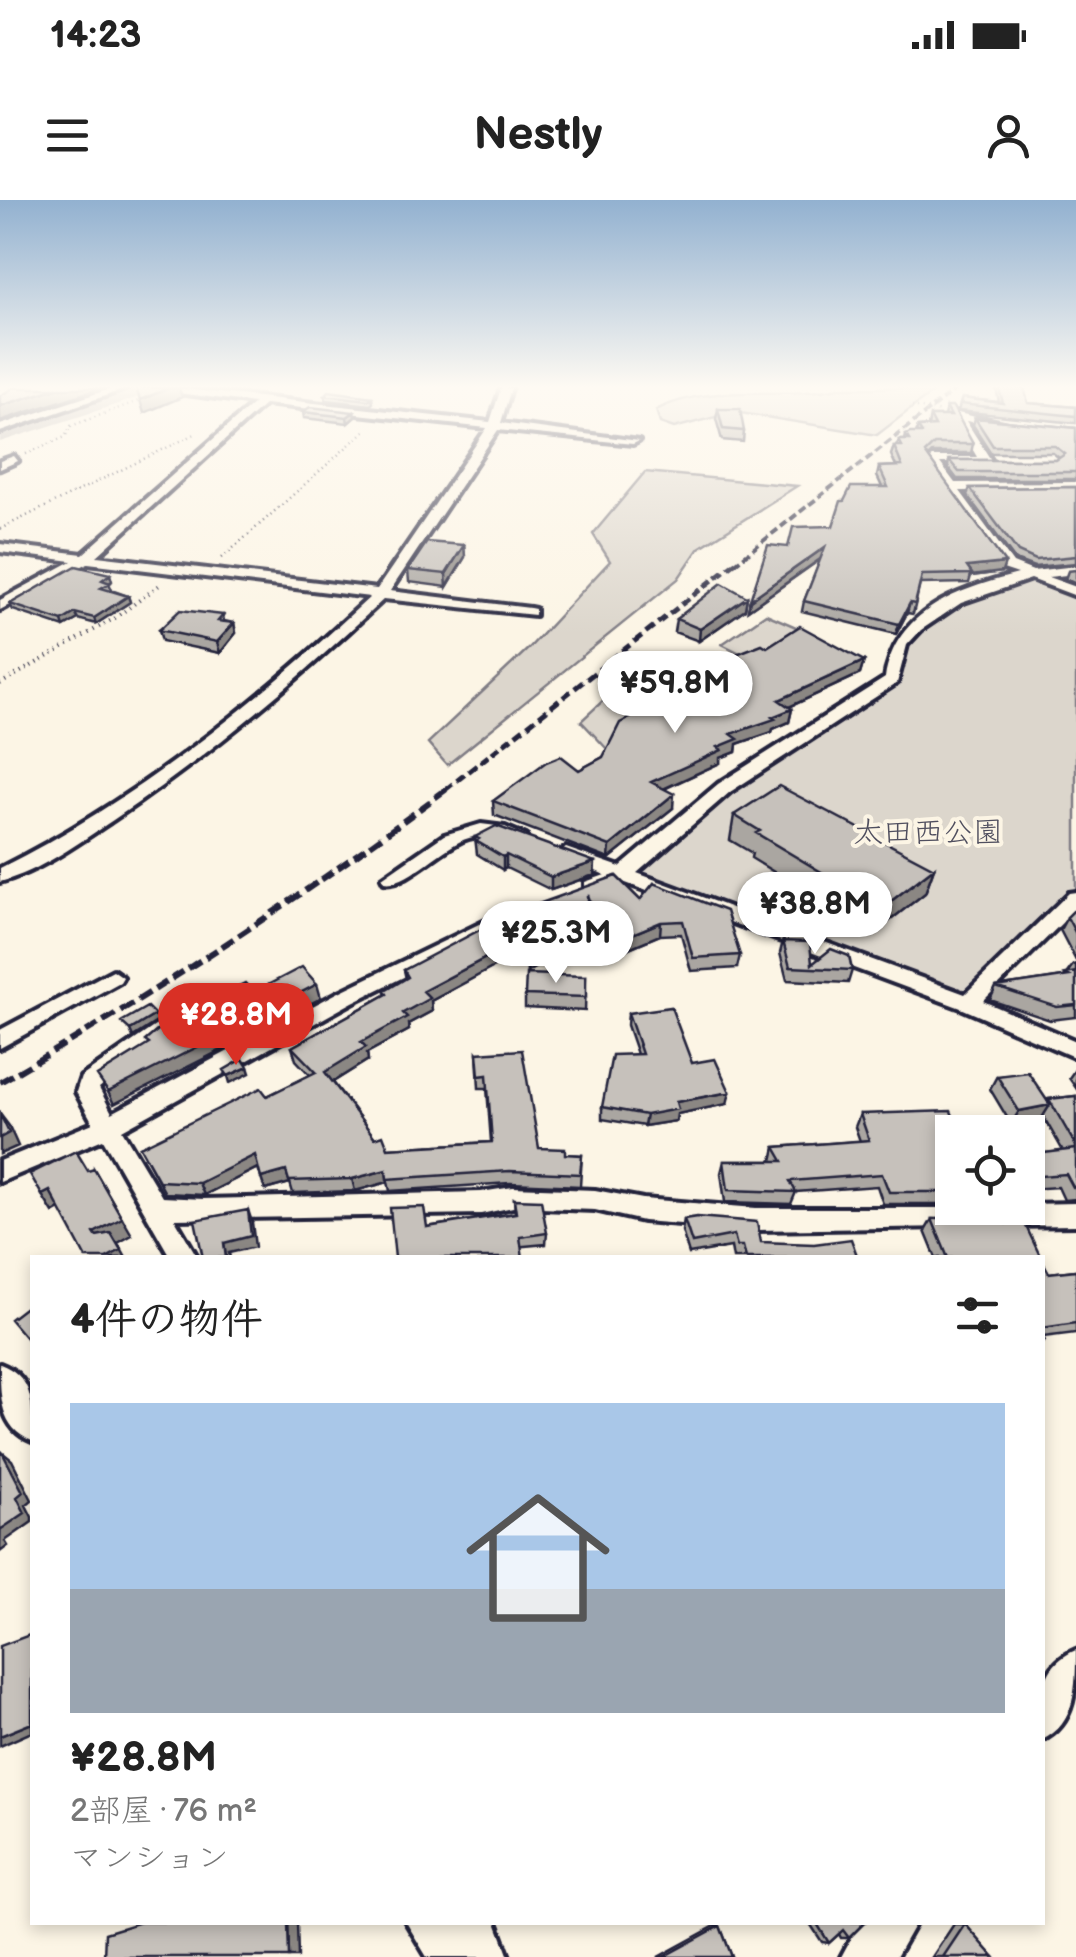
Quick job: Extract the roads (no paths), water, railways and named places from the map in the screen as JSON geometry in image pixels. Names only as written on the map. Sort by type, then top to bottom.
[{"type":"street","points":[[0,606],[85,559],[185,470]]},
{"type":"street","points":[[0,876],[68,841],[170,774],[301,669],[380,595],[465,470]]},
{"type":"street","points":[[939,470],[1008,566],[1076,592]]},
{"type":"street","points":[[1063,473],[1074,486]]},
{"type":"street","points":[[951,486],[1074,486]]},
{"type":"street","points":[[0,548],[530,612]]},
{"type":"street","points":[[570,895],[622,876],[724,788],[892,680],[900,644],[936,611],[1025,574],[1076,570]]},
{"type":"street","points":[[391,878],[468,829],[499,829],[968,1003],[1076,1050]]},
{"type":"street","points":[[968,1003],[1076,898]]},
{"type":"street","points":[[0,1172],[105,1128],[346,998],[500,920],[535,908]]},
{"type":"street","points":[[0,1040],[113,976]]},
{"type":"street","points":[[1038,1034],[1076,1027]]},
{"type":"street","points":[[163,1032],[88,1083],[87,1092],[183,1255]]},
{"type":"street","points":[[154,1207],[204,1210],[481,1203],[513,1196],[595,1200],[643,1210],[756,1219],[1076,1214]]},
{"type":"street","points":[[0,1382],[30,1420]]},
{"type":"street","points":[[1045,1714],[1076,1672]]},
{"type":"street","points":[[433,1925],[458,1957]]},
{"type":"street","points":[[478,1925],[490,1957]]},
{"type":"street","points":[[866,1957],[889,1925]]},
{"type":"railway","points":[[734,564],[853,470]]},
{"type":"railway","points":[[445,790],[737,561]]},
{"type":"railway","points":[[0,1082],[228,942],[448,788]]},
{"type":"park label","name":"太田西公園","points":[[928,832]]}]
